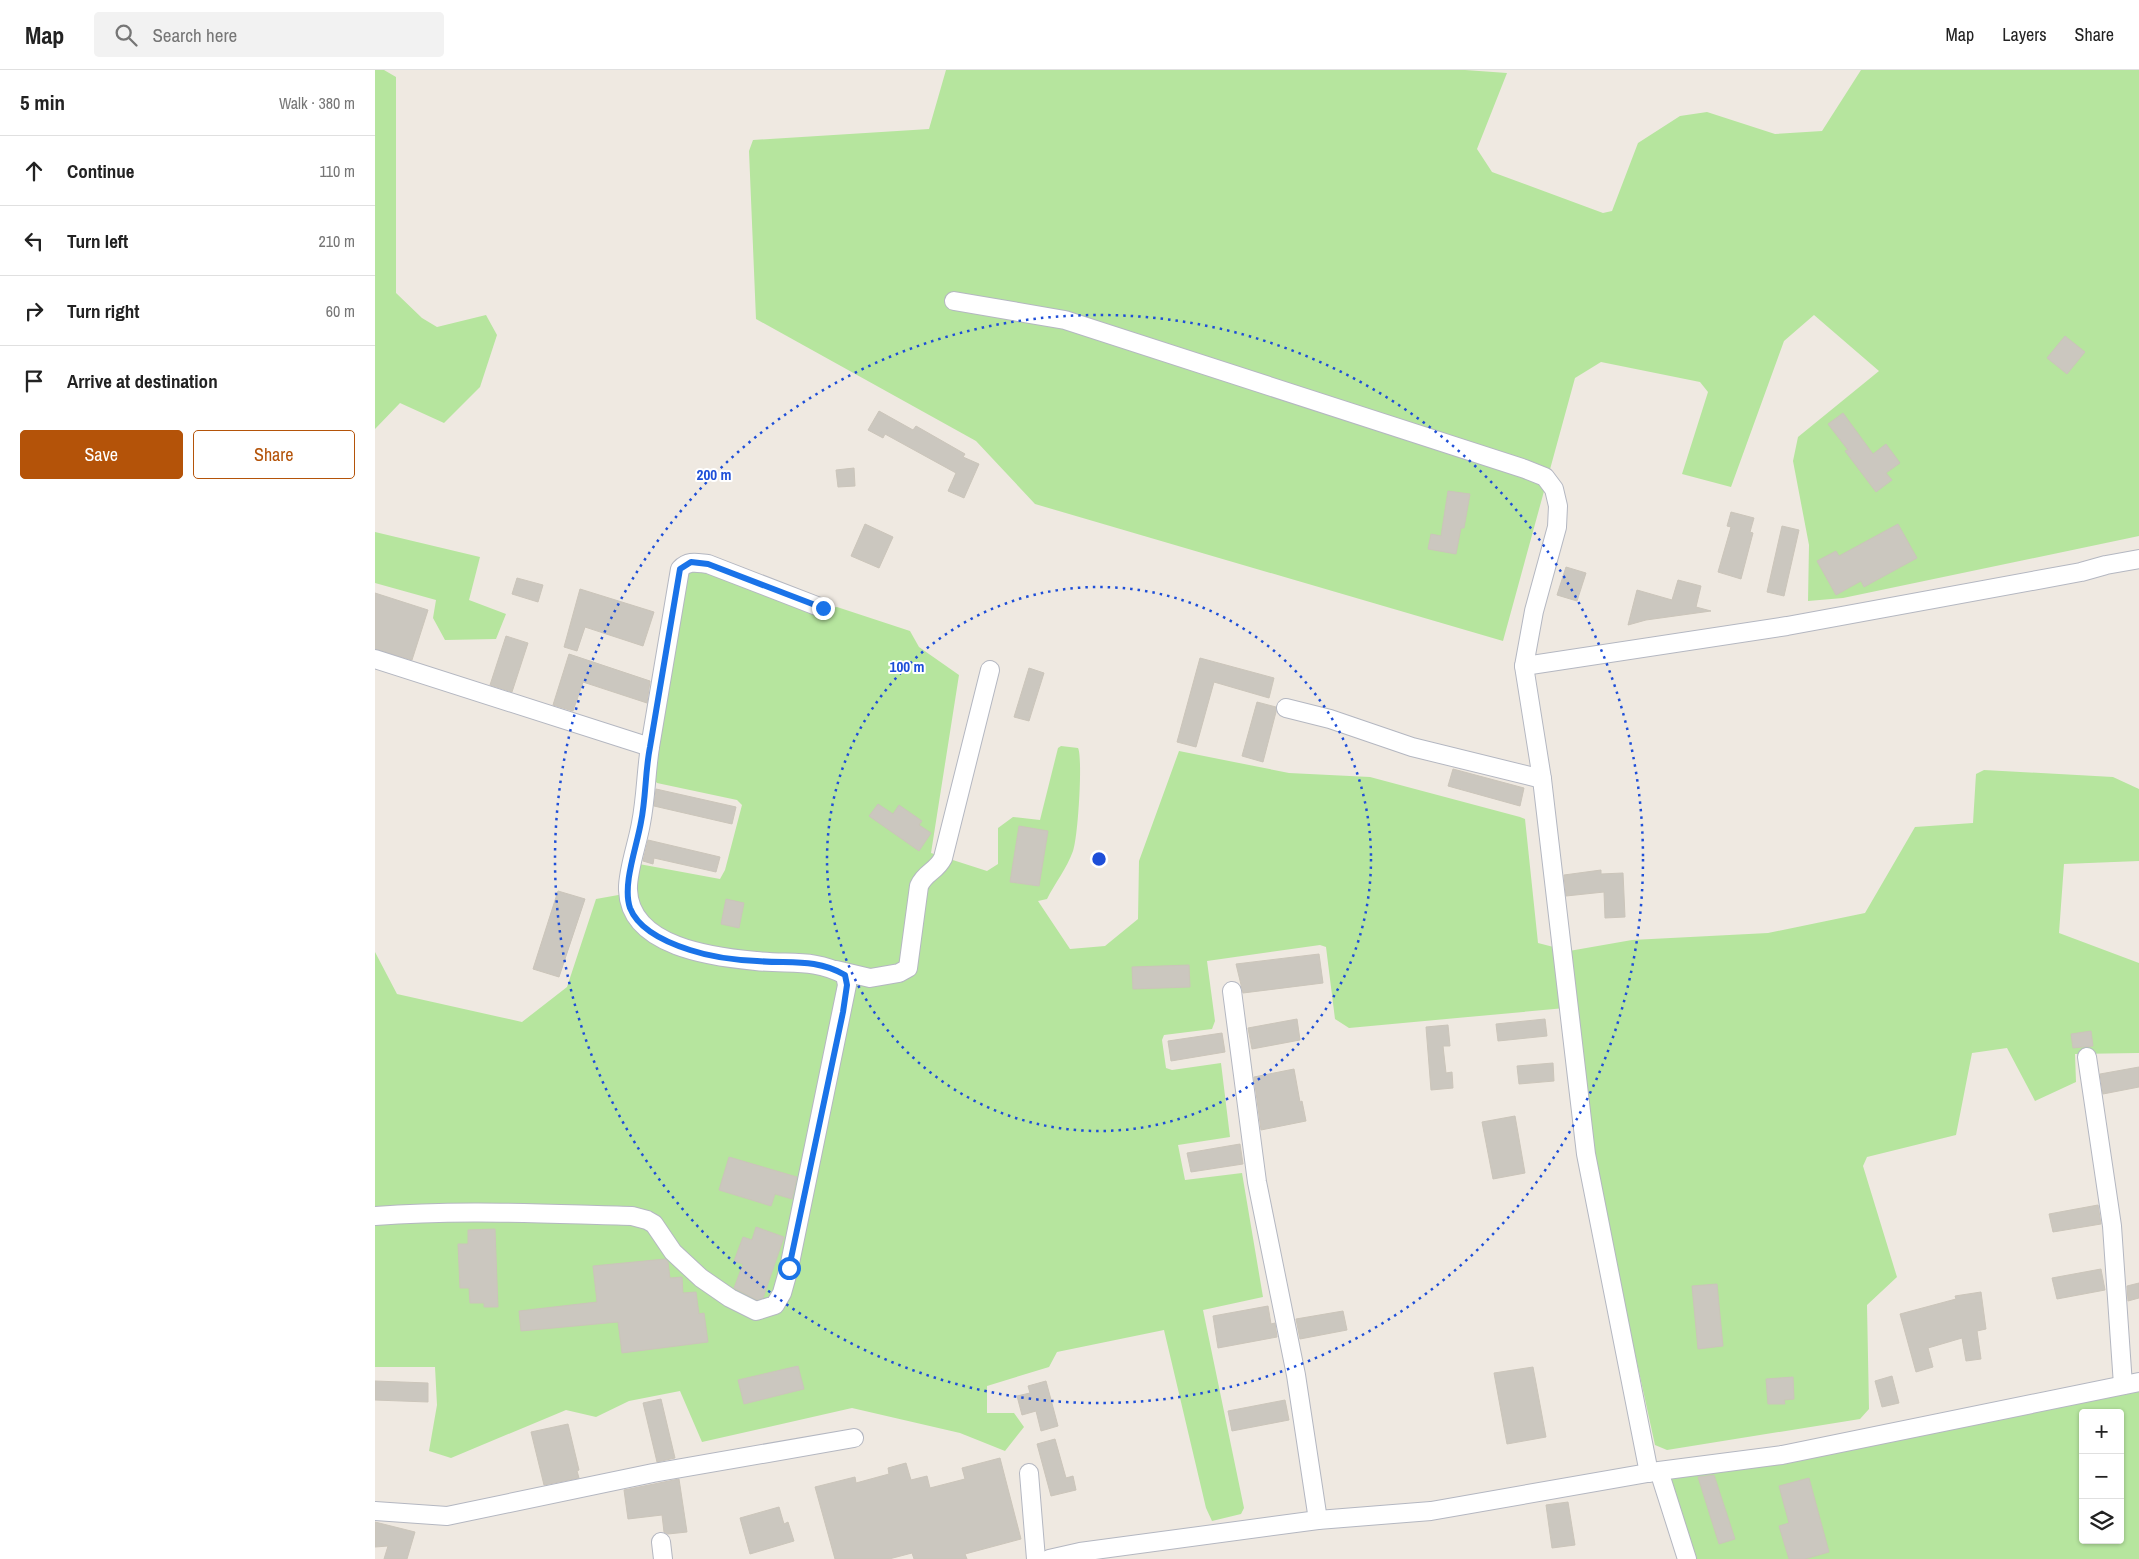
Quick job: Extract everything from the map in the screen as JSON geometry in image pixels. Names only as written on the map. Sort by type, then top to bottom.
[{"type":"street","points":[[954,301],[1065,320],[1525,469],[1545,477],[1554,489],[1558,506],[1557,527],[1534,611],[1524,666],[1542,779],[1586,1154],[1654,1472],[1687,1559]]},
{"type":"street","points":[[1524,666],[1787,626],[2071,574],[2139,559]]},
{"type":"street","points":[[375,1216],[478,1212],[632,1216],[654,1224],[662,1239],[685,1265],[730,1298],[756,1311],[775,1305],[782,1293],[789,1268],[843,1012],[847,985],[845,975],[830,967],[811,963],[757,962],[690,950],[665,940],[646,929],[635,917],[630,906],[628,888],[642,821],[650,747],[680,569],[691,562],[708,564],[823,608]]},
{"type":"street","points":[[375,659],[650,747]]},
{"type":"street","points":[[836,970],[870,978],[899,973],[908,968],[919,886],[922,878],[935,870],[943,858],[990,670]]},
{"type":"street","points":[[1286,708],[1330,719],[1412,747],[1542,779]]},
{"type":"street","points":[[1232,991],[1257,1182],[1296,1375],[1318,1520]]},
{"type":"street","points":[[1049,1559],[1080,1552],[1318,1520],[1431,1511],[1654,1472],[1782,1455],[2131,1383],[2112,1226],[2087,1057]]},
{"type":"street","points":[[375,1511],[447,1516],[653,1473],[853,1438]]},
{"type":"street","points":[[1029,1473],[1036,1559]]},
{"type":"green space","points":[[375,70],[384,70],[396,77],[396,293],[422,318],[437,327],[486,315],[497,335],[480,387],[444,423],[400,403],[375,429]]},
{"type":"green space","points":[[946,70],[1465,70],[1507,73],[1477,149],[1492,172],[1603,213],[1612,211],[1638,143],[1680,116],[1707,112],[1775,134],[1822,131],[1861,70],[2139,70],[2139,536],[1843,598],[1808,601],[1809,545],[1793,461],[1798,437],[1879,371],[1814,315],[1784,341],[1731,487],[1682,474],[1708,392],[1700,382],[1601,362],[1575,378],[1503,641],[1035,504],[976,441],[756,319],[749,151],[753,140],[929,129]]},
{"type":"green space","points":[[375,532],[480,557],[469,600],[506,614],[496,639],[445,640],[433,618],[436,600],[375,583]]},
{"type":"green space","points":[[690,566],[822,610],[837,607],[910,631],[919,647],[959,675],[931,853],[987,871],[998,864],[998,828],[1013,817],[1040,820],[1058,748],[1061,746],[1078,748],[1080,766],[1079,798],[1077,831],[1073,851],[1047,899],[1038,901],[1070,949],[1105,946],[1138,919],[1139,861],[1179,751],[1289,773],[1370,777],[1525,819],[1538,943],[1569,951],[1632,940],[1768,933],[1865,913],[1915,827],[1973,823],[1976,774],[1984,770],[2113,777],[2139,789],[2139,861],[2064,864],[2059,933],[2139,963],[2139,1053],[2075,1054],[2076,1082],[2035,1101],[2007,1048],[1972,1053],[1956,1135],[1867,1157],[1863,1166],[1897,1277],[1867,1305],[1869,1409],[1860,1419],[1667,1450],[1655,1445],[1591,1152],[1576,1007],[1349,1028],[1335,1019],[1326,947],[1320,945],[1207,961],[1215,1021],[1212,1029],[1164,1035],[1162,1040],[1166,1068],[1172,1070],[1221,1063],[1230,1137],[1178,1145],[1185,1180],[1242,1173],[1263,1297],[1203,1310],[1244,1508],[1241,1514],[1212,1521],[1206,1508],[1164,1330],[1057,1352],[1049,1367],[987,1386],[987,1413],[1014,1413],[1024,1427],[1005,1451],[960,1433],[852,1408],[702,1442],[680,1391],[629,1401],[596,1417],[566,1410],[451,1458],[429,1451],[437,1405],[435,1367],[375,1367],[375,952],[397,994],[522,1022],[567,987],[596,899],[635,892],[639,864],[720,879],[725,870],[742,805],[737,800],[657,783],[651,776],[684,573]]},
{"type":"green space","points":[[2139,1386],[2139,1559],[1691,1559],[1665,1474]]},
{"type":"building","points":[[2065,336],[2085,352],[2067,374],[2047,358]]},
{"type":"building","points":[[879,411],[913,430],[916,426],[965,454],[963,457],[979,464],[964,498],[948,491],[956,473],[885,434],[883,438],[868,430]]},
{"type":"building","points":[[1843,413],[1873,454],[1886,444],[1900,463],[1886,473],[1892,480],[1876,492],[1845,451],[1848,450],[1828,424]]},
{"type":"building","points":[[854,468],[855,486],[838,487],[836,470]]},
{"type":"building","points":[[1448,491],[1470,494],[1464,528],[1461,528],[1456,554],[1428,549],[1431,534],[1441,536]]},
{"type":"building","points":[[1731,512],[1754,518],[1750,532],[1753,533],[1741,579],[1718,572],[1731,527],[1727,526]]},
{"type":"building","points":[[865,524],[893,537],[879,568],[851,556]]},
{"type":"building","points":[[1898,524],[1917,558],[1864,587],[1861,581],[1836,595],[1817,561],[1836,551],[1839,556]]},
{"type":"building","points":[[1782,526],[1799,530],[1784,596],[1767,592]]},
{"type":"building","points":[[1566,567],[1586,573],[1577,601],[1557,595]]},
{"type":"building","points":[[517,578],[543,585],[538,602],[512,594]]},
{"type":"building","points":[[1678,580],[1701,586],[1696,607],[1711,611],[1646,620],[1628,625],[1637,590],[1672,600]]},
{"type":"building","points":[[580,589],[654,612],[643,646],[585,627],[577,651],[564,647]]},
{"type":"building","points":[[375,593],[428,610],[412,660],[375,649]]},
{"type":"building","points":[[506,636],[528,643],[512,692],[490,685]]},
{"type":"building","points":[[569,654],[650,681],[647,703],[583,682],[573,711],[553,705]]},
{"type":"building","points":[[1200,658],[1274,678],[1269,698],[1214,682],[1196,747],[1177,742]]},
{"type":"building","points":[[1029,668],[1044,673],[1029,721],[1014,717]]},
{"type":"building","points":[[1257,702],[1276,707],[1263,762],[1242,756]]},
{"type":"building","points":[[1453,769],[1524,788],[1520,806],[1448,786]]},
{"type":"building","points":[[656,789],[736,807],[732,824],[654,806]]},
{"type":"building","points":[[878,804],[893,814],[899,805],[922,821],[919,825],[931,833],[919,851],[869,816]]},
{"type":"building","points":[[1019,826],[1048,831],[1039,886],[1010,882]]},
{"type":"building","points":[[648,840],[720,857],[716,872],[654,858],[653,864],[643,861]]},
{"type":"building","points":[[1601,870],[1601,874],[1623,873],[1625,917],[1605,918],[1604,892],[1566,896],[1564,875]]},
{"type":"building","points":[[558,891],[585,899],[559,977],[533,969]]},
{"type":"building","points":[[726,899],[744,903],[739,928],[721,924]]},
{"type":"building","points":[[1319,954],[1323,983],[1243,993],[1236,964]]},
{"type":"building","points":[[1189,965],[1190,987],[1133,989],[1132,967]]},
{"type":"building","points":[[1297,1019],[1300,1040],[1252,1049],[1248,1028]]},
{"type":"building","points":[[1545,1019],[1547,1036],[1498,1041],[1496,1024]]},
{"type":"building","points":[[1448,1025],[1450,1046],[1443,1046],[1446,1073],[1452,1072],[1453,1088],[1431,1090],[1426,1027]]},
{"type":"building","points":[[2091,1031],[2093,1046],[2073,1048],[2071,1034]]},
{"type":"building","points":[[1222,1033],[1225,1052],[1171,1061],[1168,1041]]},
{"type":"building","points":[[1553,1063],[1554,1081],[1519,1084],[1517,1066]]},
{"type":"building","points":[[2139,1067],[2139,1087],[2103,1094],[2100,1074]]},
{"type":"building","points":[[1294,1069],[1300,1102],[1302,1101],[1306,1121],[1261,1130],[1254,1077]]},
{"type":"building","points":[[1515,1116],[1525,1173],[1493,1179],[1482,1122]]},
{"type":"building","points":[[1240,1144],[1243,1164],[1191,1172],[1187,1153]]},
{"type":"building","points":[[729,1157],[797,1177],[792,1199],[775,1194],[771,1206],[719,1190]]},
{"type":"building","points":[[2098,1205],[2101,1224],[2053,1232],[2049,1214]]},
{"type":"building","points":[[756,1227],[784,1237],[763,1298],[757,1300],[734,1288],[743,1264],[734,1261],[743,1237],[752,1240]]},
{"type":"building","points":[[495,1229],[498,1307],[484,1307],[484,1303],[470,1303],[469,1288],[460,1288],[458,1244],[468,1244],[468,1230]]},
{"type":"building","points":[[665,1259],[668,1262],[670,1278],[682,1277],[683,1293],[696,1292],[699,1314],[704,1313],[708,1342],[622,1353],[618,1322],[521,1331],[519,1311],[597,1302],[593,1266]]},
{"type":"building","points":[[2101,1269],[2105,1290],[2057,1299],[2052,1278]]},
{"type":"building","points":[[2139,1283],[2139,1298],[2128,1301],[2127,1286]]},
{"type":"building","points":[[1717,1284],[1723,1346],[1698,1349],[1692,1286]]},
{"type":"building","points":[[1981,1292],[1986,1329],[1977,1331],[1981,1359],[1966,1361],[1962,1338],[1928,1348],[1933,1367],[1916,1372],[1900,1314],[1956,1299],[1955,1296]]},
{"type":"building","points":[[1268,1306],[1271,1324],[1275,1323],[1277,1337],[1218,1348],[1213,1316]]},
{"type":"building","points":[[1343,1311],[1347,1330],[1300,1339],[1296,1319]]},
{"type":"building","points":[[798,1366],[804,1389],[744,1404],[738,1380]]},
{"type":"building","points":[[1533,1367],[1546,1437],[1507,1444],[1494,1373]]},
{"type":"building","points":[[1892,1376],[1899,1403],[1882,1407],[1875,1381]]},
{"type":"building","points":[[1793,1377],[1794,1399],[1784,1400],[1785,1404],[1768,1404],[1766,1379]]},
{"type":"building","points":[[375,1381],[428,1383],[428,1402],[375,1400]]},
{"type":"building","points":[[1046,1381],[1058,1426],[1041,1431],[1036,1411],[1022,1415],[1017,1396],[1030,1393],[1028,1386]]},
{"type":"building","points":[[661,1399],[675,1458],[657,1462],[643,1403]]},
{"type":"building","points":[[1285,1400],[1289,1420],[1232,1431],[1228,1411]]},
{"type":"building","points":[[568,1424],[579,1470],[577,1471],[579,1478],[544,1485],[531,1432]]},
{"type":"building","points":[[1055,1439],[1066,1478],[1073,1476],[1076,1490],[1051,1496],[1037,1444]]},
{"type":"building","points":[[1000,1458],[1021,1539],[965,1554],[967,1559],[914,1559],[912,1553],[889,1559],[835,1559],[815,1487],[855,1477],[856,1483],[889,1474],[888,1468],[906,1463],[911,1480],[927,1476],[930,1488],[965,1479],[962,1468]]},
{"type":"building","points":[[1714,1475],[1735,1539],[1719,1544],[1698,1477]]},
{"type":"building","points":[[1809,1478],[1829,1552],[1805,1559],[1789,1559],[1779,1526],[1789,1523],[1779,1486]]},
{"type":"building","points":[[679,1479],[687,1532],[668,1534],[664,1532],[662,1515],[628,1519],[624,1490]]},
{"type":"building","points":[[1568,1502],[1575,1545],[1552,1548],[1546,1505]]},
{"type":"building","points":[[779,1507],[784,1524],[788,1522],[794,1541],[750,1554],[740,1518]]},
{"type":"building","points":[[375,1522],[415,1532],[407,1559],[384,1559],[388,1546],[375,1547]]},
{"type":"route","points":[[789,1268],[843,1012],[847,985],[845,975],[830,967],[811,963],[757,962],[719,956],[690,950],[665,940],[646,929],[635,917],[630,906],[628,888],[642,821],[647,763],[680,569],[691,562],[708,564],[823,608]]}]
